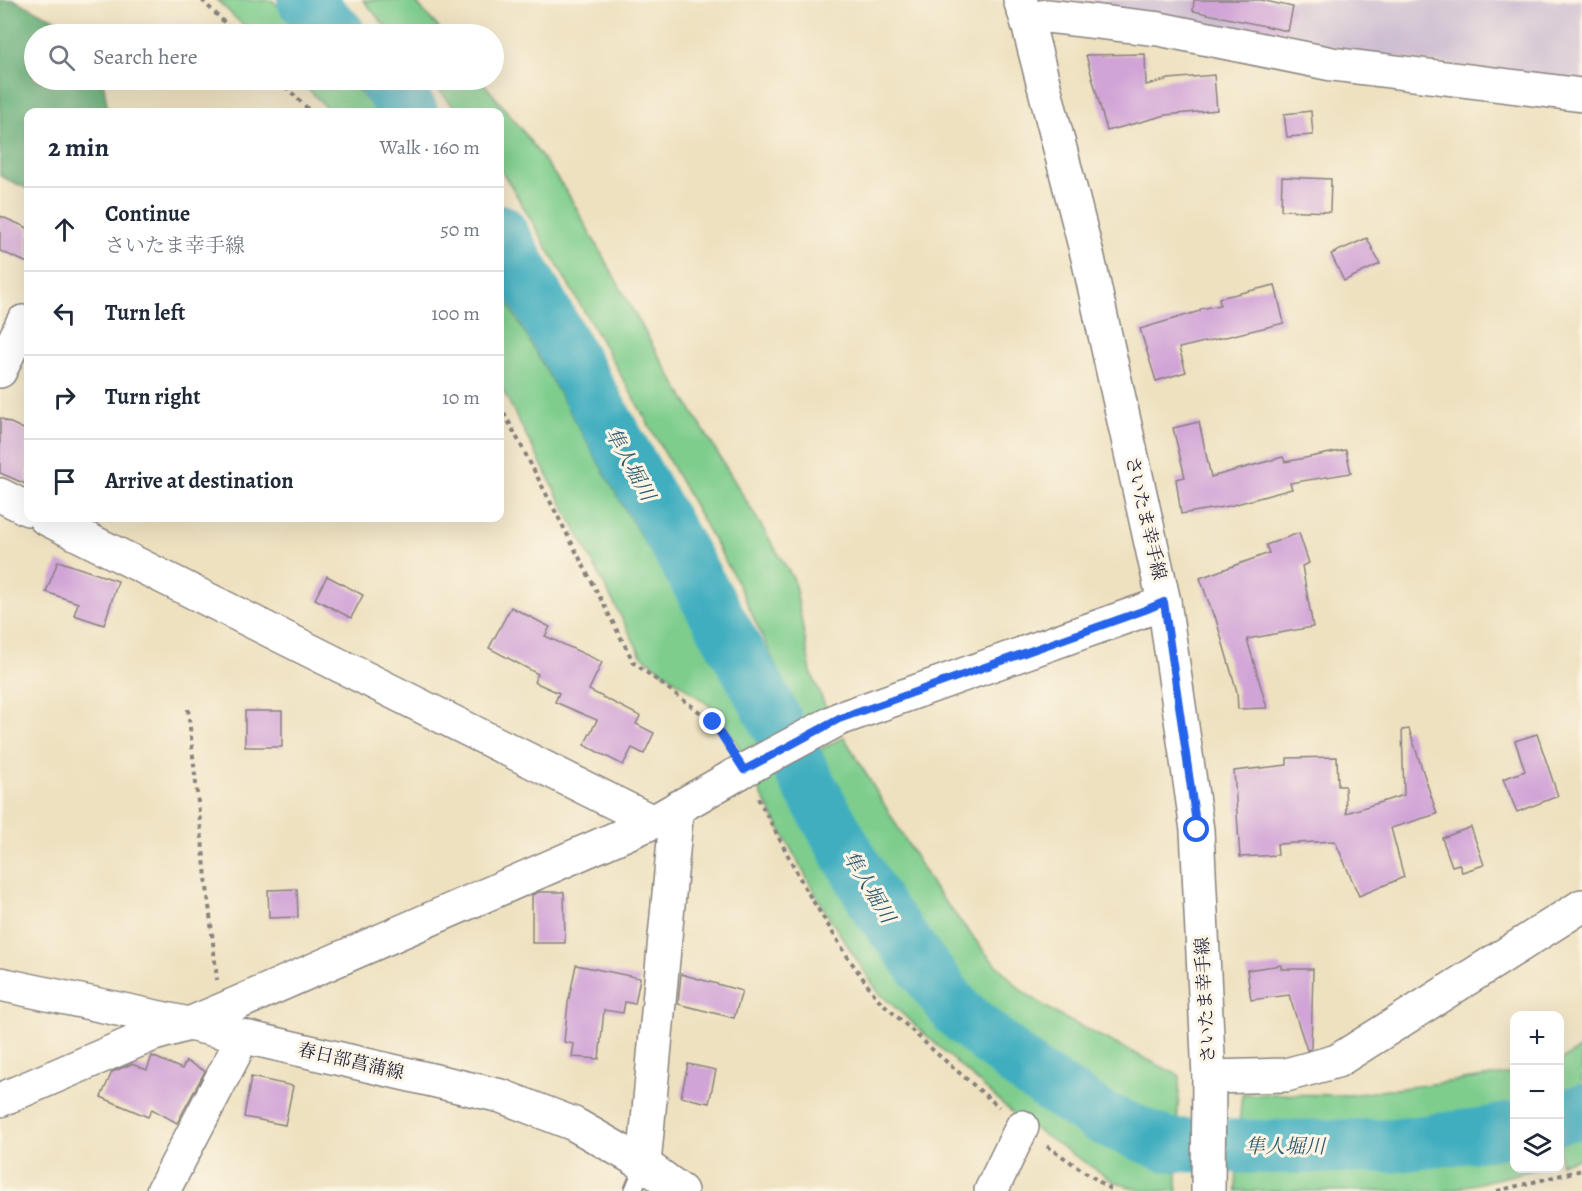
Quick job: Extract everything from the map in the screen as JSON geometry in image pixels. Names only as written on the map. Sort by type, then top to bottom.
[{"type":"street","points":[[1024,10],[1047,16],[1159,29],[1332,64],[1582,95]]},
{"type":"street","name":"さいたま幸手線","points":[[1024,10],[1088,258],[1164,602],[1197,830],[1209,1077],[1208,1191]]},
{"type":"street","points":[[0,371],[23,322]]},
{"type":"street","points":[[0,495],[24,507]]},
{"type":"street","points":[[53,522],[665,815]]},
{"type":"street","points":[[163,1191],[234,1055],[232,1023],[665,815],[839,719],[1164,602]]},
{"type":"street","points":[[639,1177],[665,815]]},
{"type":"street","points":[[1209,1077],[1286,1075],[1337,1061],[1582,906]]},
{"type":"street","name":"春日部菖蒲線","points":[[0,984],[189,1024],[232,1023],[501,1096],[574,1124],[639,1177],[681,1191]]},
{"type":"street","points":[[0,1100],[151,1035],[189,1024]]},
{"type":"street","points":[[991,1191],[1022,1127]]},
{"type":"path","points":[[202,0],[226,24]]},
{"type":"path","points":[[289,90],[308,108]]},
{"type":"path","points":[[504,413],[634,663],[713,722],[744,770],[805,888],[849,959],[877,998],[934,1051],[1036,1139],[1113,1191]]},
{"type":"path","points":[[188,709],[219,998],[232,1023]]},
{"type":"path","points":[[1497,1191],[1582,1170]]},
{"type":"shaded area","points":[[1059,0],[1582,0],[1582,82],[1362,53],[1194,20],[1060,3]]},
{"type":"green space","points":[[0,0],[14,0],[65,24],[24,24],[24,90],[105,90],[107,108],[24,108],[24,187],[0,176]]},
{"type":"green space","points":[[217,0],[272,0],[297,24],[242,24]]},
{"type":"green space","points":[[363,0],[414,0],[435,24],[383,24]]},
{"type":"green space","points":[[309,90],[358,90],[374,108],[327,108]]},
{"type":"green space","points":[[439,90],[489,90],[504,108],[455,108]]},
{"type":"green space","points":[[504,108],[567,192],[654,348],[794,580],[811,672],[826,708],[804,721],[736,580],[504,175]]},
{"type":"green space","points":[[504,296],[630,518],[765,740],[742,752],[718,712],[641,655],[504,393]]},
{"type":"green space","points":[[844,737],[934,888],[988,956],[1022,991],[1060,1016],[1180,1076],[1177,1127],[1150,1123],[1097,1097],[969,1001],[921,939],[864,853],[844,809],[840,786],[817,751]]},
{"type":"green space","points":[[779,767],[877,930],[938,1008],[1021,1083],[1122,1146],[1158,1159],[1177,1162],[1177,1191],[1142,1191],[1113,1181],[1017,1117],[878,992],[825,911],[755,783]]},
{"type":"green space","points":[[1582,1047],[1582,1092],[1564,1097],[1564,1065],[1564,1058]]},
{"type":"green space","points":[[1510,1074],[1510,1110],[1411,1122],[1328,1126],[1239,1124],[1242,1094],[1350,1095]]},
{"type":"green space","points":[[1582,1131],[1582,1158],[1564,1162],[1564,1137]]},
{"type":"green space","points":[[1510,1153],[1510,1173],[1521,1173],[1446,1191],[1236,1191],[1237,1163],[1375,1170]]},
{"type":"building","points":[[1194,0],[1261,0],[1293,7],[1288,31],[1193,11]]},
{"type":"building","points":[[1145,54],[1146,85],[1169,79],[1214,75],[1217,110],[1166,115],[1107,131],[1086,55]]},
{"type":"building","points":[[1311,111],[1313,135],[1287,137],[1284,114]]},
{"type":"building","points":[[1282,177],[1331,179],[1330,212],[1281,210]]},
{"type":"building","points":[[0,216],[24,226],[24,261],[0,251]]},
{"type":"building","points":[[1367,238],[1380,264],[1344,281],[1331,254]]},
{"type":"building","points":[[1275,285],[1284,323],[1179,348],[1186,372],[1156,381],[1140,329],[1200,311],[1200,309],[1220,305],[1219,298]]},
{"type":"building","points":[[0,418],[24,429],[24,483],[0,473]]},
{"type":"building","points":[[1199,422],[1211,477],[1283,457],[1285,462],[1346,450],[1351,473],[1290,483],[1292,489],[1229,506],[1181,514],[1176,479],[1185,477],[1173,428]]},
{"type":"building","points":[[1299,533],[1309,563],[1302,566],[1313,627],[1247,639],[1267,708],[1238,709],[1237,692],[1215,616],[1200,578],[1269,553],[1266,545]]},
{"type":"building","points":[[58,561],[118,581],[104,625],[74,615],[78,603],[46,592]]},
{"type":"building","points":[[327,576],[363,595],[351,618],[315,599]]},
{"type":"building","points":[[511,607],[550,627],[545,636],[602,662],[589,690],[640,716],[636,724],[654,733],[644,754],[632,748],[623,765],[584,745],[597,720],[555,702],[559,693],[534,682],[538,674],[489,648]]},
{"type":"building","points":[[245,711],[282,711],[282,747],[245,747]]},
{"type":"building","points":[[1409,729],[1437,814],[1391,828],[1404,877],[1359,896],[1335,841],[1277,844],[1278,855],[1240,857],[1234,771],[1287,765],[1287,758],[1337,757],[1338,786],[1345,786],[1346,813],[1404,795],[1402,730]]},
{"type":"building","points":[[1537,734],[1558,796],[1517,812],[1503,779],[1525,771],[1515,741]]},
{"type":"building","points":[[1471,827],[1484,865],[1462,872],[1459,864],[1452,866],[1442,838]]},
{"type":"building","points":[[297,889],[298,917],[269,918],[268,890]]},
{"type":"building","points":[[539,892],[564,892],[565,943],[532,943],[532,895]]},
{"type":"building","points":[[576,965],[640,978],[635,1004],[625,1002],[623,1013],[604,1010],[599,1059],[572,1057],[574,1044],[564,1042],[568,1003]]},
{"type":"building","points":[[1281,965],[1281,969],[1313,969],[1311,1049],[1307,1050],[1289,995],[1251,1000],[1247,970]]},
{"type":"building","points":[[681,974],[742,991],[734,1018],[678,1004]]},
{"type":"building","points":[[152,1056],[182,1069],[186,1061],[205,1071],[177,1123],[152,1109],[148,1117],[101,1097],[112,1072],[132,1064],[147,1070]]},
{"type":"building","points":[[688,1064],[716,1070],[709,1103],[681,1097]]},
{"type":"building","points":[[251,1077],[293,1086],[285,1125],[244,1117]]},
{"type":"waterway","name":"隼人堀川","points":[[304,0],[329,24]]},
{"type":"waterway","name":"隼人堀川","points":[[392,90],[408,108]]},
{"type":"waterway","name":"隼人堀川","points":[[504,238],[761,693],[809,785],[878,907],[958,1013],[1031,1073],[1102,1118],[1167,1145],[1391,1146],[1510,1129]]},
{"type":"waterway","name":"隼人堀川","points":[[1564,1116],[1582,1111]]},
{"type":"route","points":[[713,722],[744,770],[839,719],[1164,602],[1197,830]]}]
